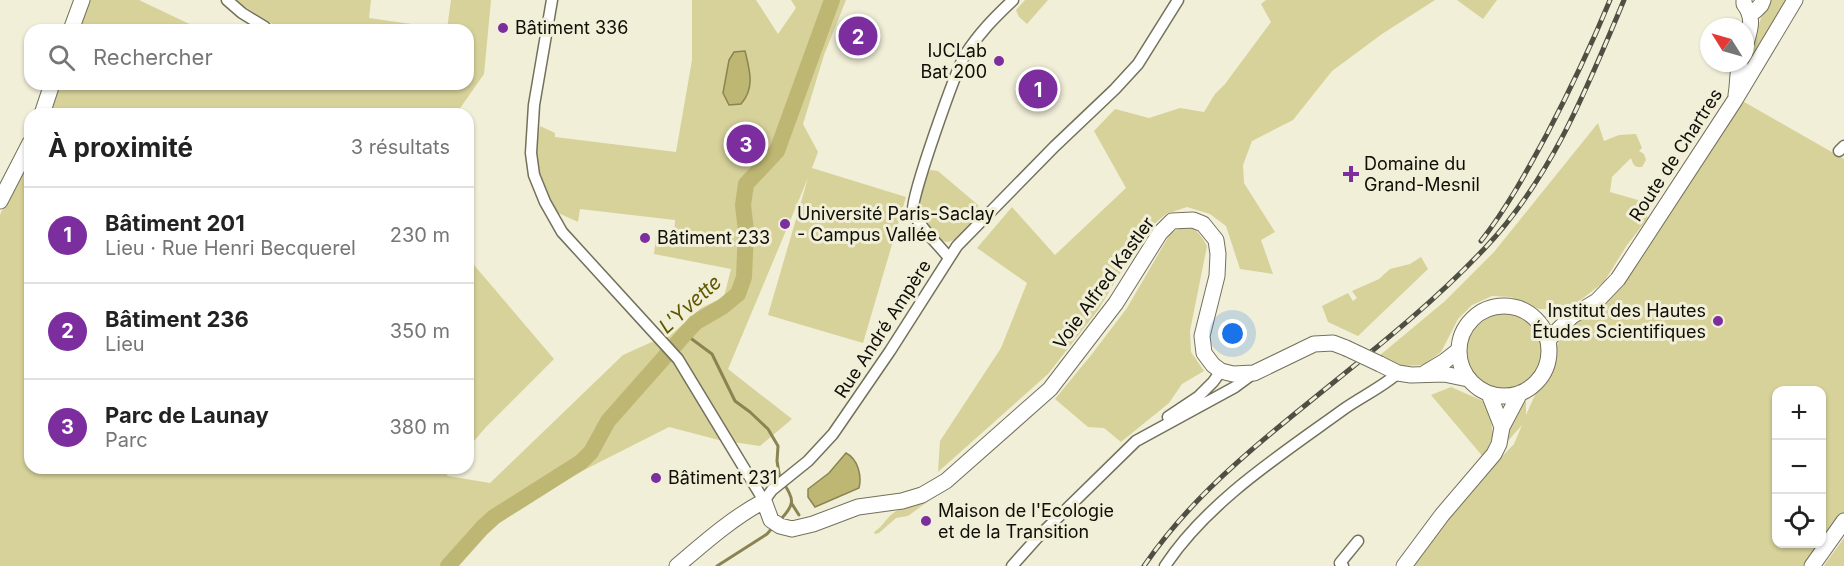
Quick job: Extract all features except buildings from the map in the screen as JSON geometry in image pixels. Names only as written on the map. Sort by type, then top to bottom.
[{"type":"main road","points":[[73,24],[82,0]]},
{"type":"main road","points":[[1746,5],[1755,11],[1763,0]]},
{"type":"main road","name":"Route de Chartres","points":[[1548,340],[1572,316],[1597,301],[1618,279],[1735,100],[1795,0]]},
{"type":"main road","points":[[1735,100],[1737,72]]},
{"type":"main road","points":[[44,108],[50,90]]},
{"type":"main road","points":[[0,201],[24,155]]},
{"type":"main road","name":"Voie Alfred Kastler","points":[[764,501],[776,523],[792,529],[813,524],[858,507],[902,501],[922,495],[946,481],[1050,389],[1116,303],[1160,233],[1172,221],[1192,220],[1203,224],[1216,240],[1218,254],[1216,276],[1203,328],[1202,345],[1208,359],[1221,371]]},
{"type":"main road","points":[[1494,307],[1518,308],[1528,313],[1544,329],[1548,340],[1549,354],[1546,367],[1539,379],[1520,393],[1499,396],[1489,394],[1477,388],[1468,379],[1461,365],[1460,338],[1465,327],[1483,311],[1494,307]]},
{"type":"main road","name":"Route de Chartres","points":[[1537,320],[1572,316]]},
{"type":"main road","points":[[1221,371],[1233,374],[1254,373],[1314,344],[1333,343],[1398,373],[1444,374],[1468,379]]},
{"type":"main road","points":[[1425,373],[1459,350]]},
{"type":"main road","points":[[1404,566],[1442,515],[1494,454],[1499,444],[1502,427],[1520,393]]},
{"type":"main road","points":[[1489,394],[1502,427]]},
{"type":"main road","points":[[677,566],[706,541],[764,501]]},
{"type":"main road","points":[[1812,566],[1844,521]]},
{"type":"street","points":[[227,0],[242,14],[260,24]]},
{"type":"street","points":[[552,0],[534,105],[531,153],[534,175],[545,202],[562,232],[678,359],[764,501]]},
{"type":"street","name":"Rue André Ampère","points":[[764,501],[772,490],[821,449],[840,425],[949,258],[921,224],[914,212],[913,203],[927,156],[963,59],[993,18],[1013,0]]},
{"type":"street","points":[[949,258],[957,246],[1062,139],[1115,89],[1138,63],[1178,0]]},
{"type":"street","points":[[1152,431],[1172,413],[1198,397],[1221,371]]},
{"type":"street","points":[[1012,566],[1038,537],[1136,441],[1235,387],[1254,373]]},
{"type":"street","points":[[1165,566],[1171,556],[1232,492],[1347,406],[1398,373]]},
{"type":"street","points":[[1343,566],[1340,563],[1358,541]]},
{"type":"shaded area","points":[[89,0],[139,0],[189,24],[79,24]]},
{"type":"shaded area","points":[[234,0],[371,0],[369,18],[412,24],[273,24]]},
{"type":"shaded area","points":[[451,0],[491,0],[484,74],[474,88],[474,24],[448,24]]},
{"type":"shaded area","points":[[692,0],[756,0],[778,34],[796,8],[791,0],[846,0],[824,55],[803,124],[818,152],[812,168],[906,197],[863,343],[768,315],[808,178],[728,369],[792,419],[760,446],[719,440],[669,427],[477,529],[443,566],[0,566],[0,215],[24,157],[24,474],[446,474],[490,483],[623,355],[674,332],[701,308],[724,297],[731,269],[654,254],[656,236],[674,237],[675,220],[580,209],[578,222],[554,211],[538,174],[535,153],[540,126],[555,133],[555,137],[676,152],[692,60]]},
{"type":"shaded area","points":[[1025,0],[1048,0],[1027,24],[1019,17],[1016,10]]},
{"type":"shaded area","points":[[1266,0],[1435,0],[1382,34],[1332,71],[1293,120],[1252,141],[1243,165],[1244,183],[1275,232],[1261,240],[1273,274],[1240,269],[1226,226],[1210,214],[1187,207],[1166,214],[1146,231],[1098,310],[1048,374],[938,472],[940,441],[1001,348],[1027,283],[977,248],[1012,207],[1055,255],[1126,188],[1094,131],[1115,109],[1149,118],[1180,108],[1204,112],[1215,94],[1271,22],[1261,4]]},
{"type":"shaded area","points":[[1457,0],[1497,0],[1483,19]]},
{"type":"shaded area","points":[[1767,0],[1786,0],[1754,54],[1754,40]]},
{"type":"shaded area","points":[[745,51],[750,72],[748,92],[741,104],[729,105],[723,93],[729,60],[734,52]]},
{"type":"shaded area","points":[[52,90],[473,90],[460,108],[44,108]]},
{"type":"shaded area","name":"Institut des Hautes Études Scientifiques","points":[[1739,99],[1844,159],[1844,515],[1826,538],[1826,386],[1772,386],[1772,548],[1818,548],[1803,566],[1410,566],[1446,515],[1514,444],[1522,425],[1507,442],[1508,423],[1522,402],[1526,401],[1526,415],[1561,337],[1654,239]]},
{"type":"shaded area","points":[[1598,123],[1604,141],[1619,135],[1636,134],[1642,148],[1639,151],[1644,154],[1646,160],[1642,167],[1637,167],[1631,158],[1612,177],[1610,192],[1638,200],[1648,218],[1627,245],[1604,282],[1578,302],[1553,309],[1539,309],[1511,297],[1492,296],[1472,305],[1458,319],[1441,352],[1423,365],[1401,366],[1379,356],[1445,301],[1494,252]]},
{"type":"shaded area","points":[[938,171],[978,205],[977,218],[957,239],[948,242],[941,241],[922,218],[920,210],[928,172]]},
{"type":"shaded area","points":[[1184,225],[1198,232],[1207,246],[1190,331],[1191,352],[1204,371],[1182,384],[1169,403],[1121,442],[1104,428],[1088,427],[1055,399],[1127,308],[1170,234]]},
{"type":"shaded area","points":[[1421,257],[1428,269],[1358,336],[1328,322],[1322,306],[1348,293],[1353,301],[1357,298],[1352,291],[1379,279],[1390,269],[1410,264]]},
{"type":"shaded area","points":[[474,265],[554,359],[474,441]]},
{"type":"shaded area","points":[[1505,314],[1519,317],[1532,325],[1540,338],[1543,352],[1540,366],[1532,379],[1519,387],[1505,390],[1491,387],[1478,379],[1470,366],[1467,352],[1470,338],[1478,325],[1491,317]]},
{"type":"shaded area","points":[[1451,387],[1483,401],[1490,411],[1493,435],[1484,458],[1431,395]]},
{"type":"shaded area","points":[[846,453],[854,459],[858,468],[859,488],[815,507],[808,497],[808,489],[829,473]]},
{"type":"shaded area","points":[[934,497],[908,516],[896,518],[875,534],[874,532],[896,511]]},
{"type":"shaded area","points":[[1844,538],[1844,566],[1824,566],[1825,564]]},
{"type":"waterway","name":"L'Yvette","points":[[448,566],[494,517],[581,462],[591,452],[608,421],[696,322],[722,307],[738,294],[744,277],[746,231],[743,205],[746,184],[777,151],[832,0]]},
{"type":"waterway","points":[[685,334],[712,354],[735,401],[768,429],[778,446],[777,461],[780,479]]},
{"type":"waterway","points":[[781,519],[792,502],[784,484]]},
{"type":"waterway","points":[[792,504],[799,515]]},
{"type":"waterway","points":[[717,566],[767,534],[774,526]]},
{"type":"railway","points":[[1481,241],[1508,202],[1547,134],[1610,0]]},
{"type":"railway","points":[[1144,566],[1175,525],[1210,488],[1266,437],[1414,316],[1462,272],[1509,221],[1549,162],[1566,130],[1624,0]]},
{"type":"place","name":"Bâtiment 336","points":[[503,28]]},
{"type":"place","name":"Bâtiment 236","points":[[858,36]]},
{"type":"place","name":"IJCLab Bat 200","points":[[999,61]]},
{"type":"place","name":"Bâtiment 201","points":[[1038,89]]},
{"type":"place","name":"Parc de Launay","points":[[746,144]]},
{"type":"place","name":"Domaine du Grand-Mesnil","points":[[1351,174]]},
{"type":"place","name":"Université Paris-Saclay - Campus Vallée","points":[[785,224]]},
{"type":"place","name":"Bâtiment 233","points":[[645,238]]},
{"type":"place","name":"Institut des Hautes Études Scientifiques","points":[[1718,321]]},
{"type":"place","name":"Bâtiment 231","points":[[656,478]]},
{"type":"place","name":"Maison de l'Ecologie et de la Transition","points":[[926,521]]}]
